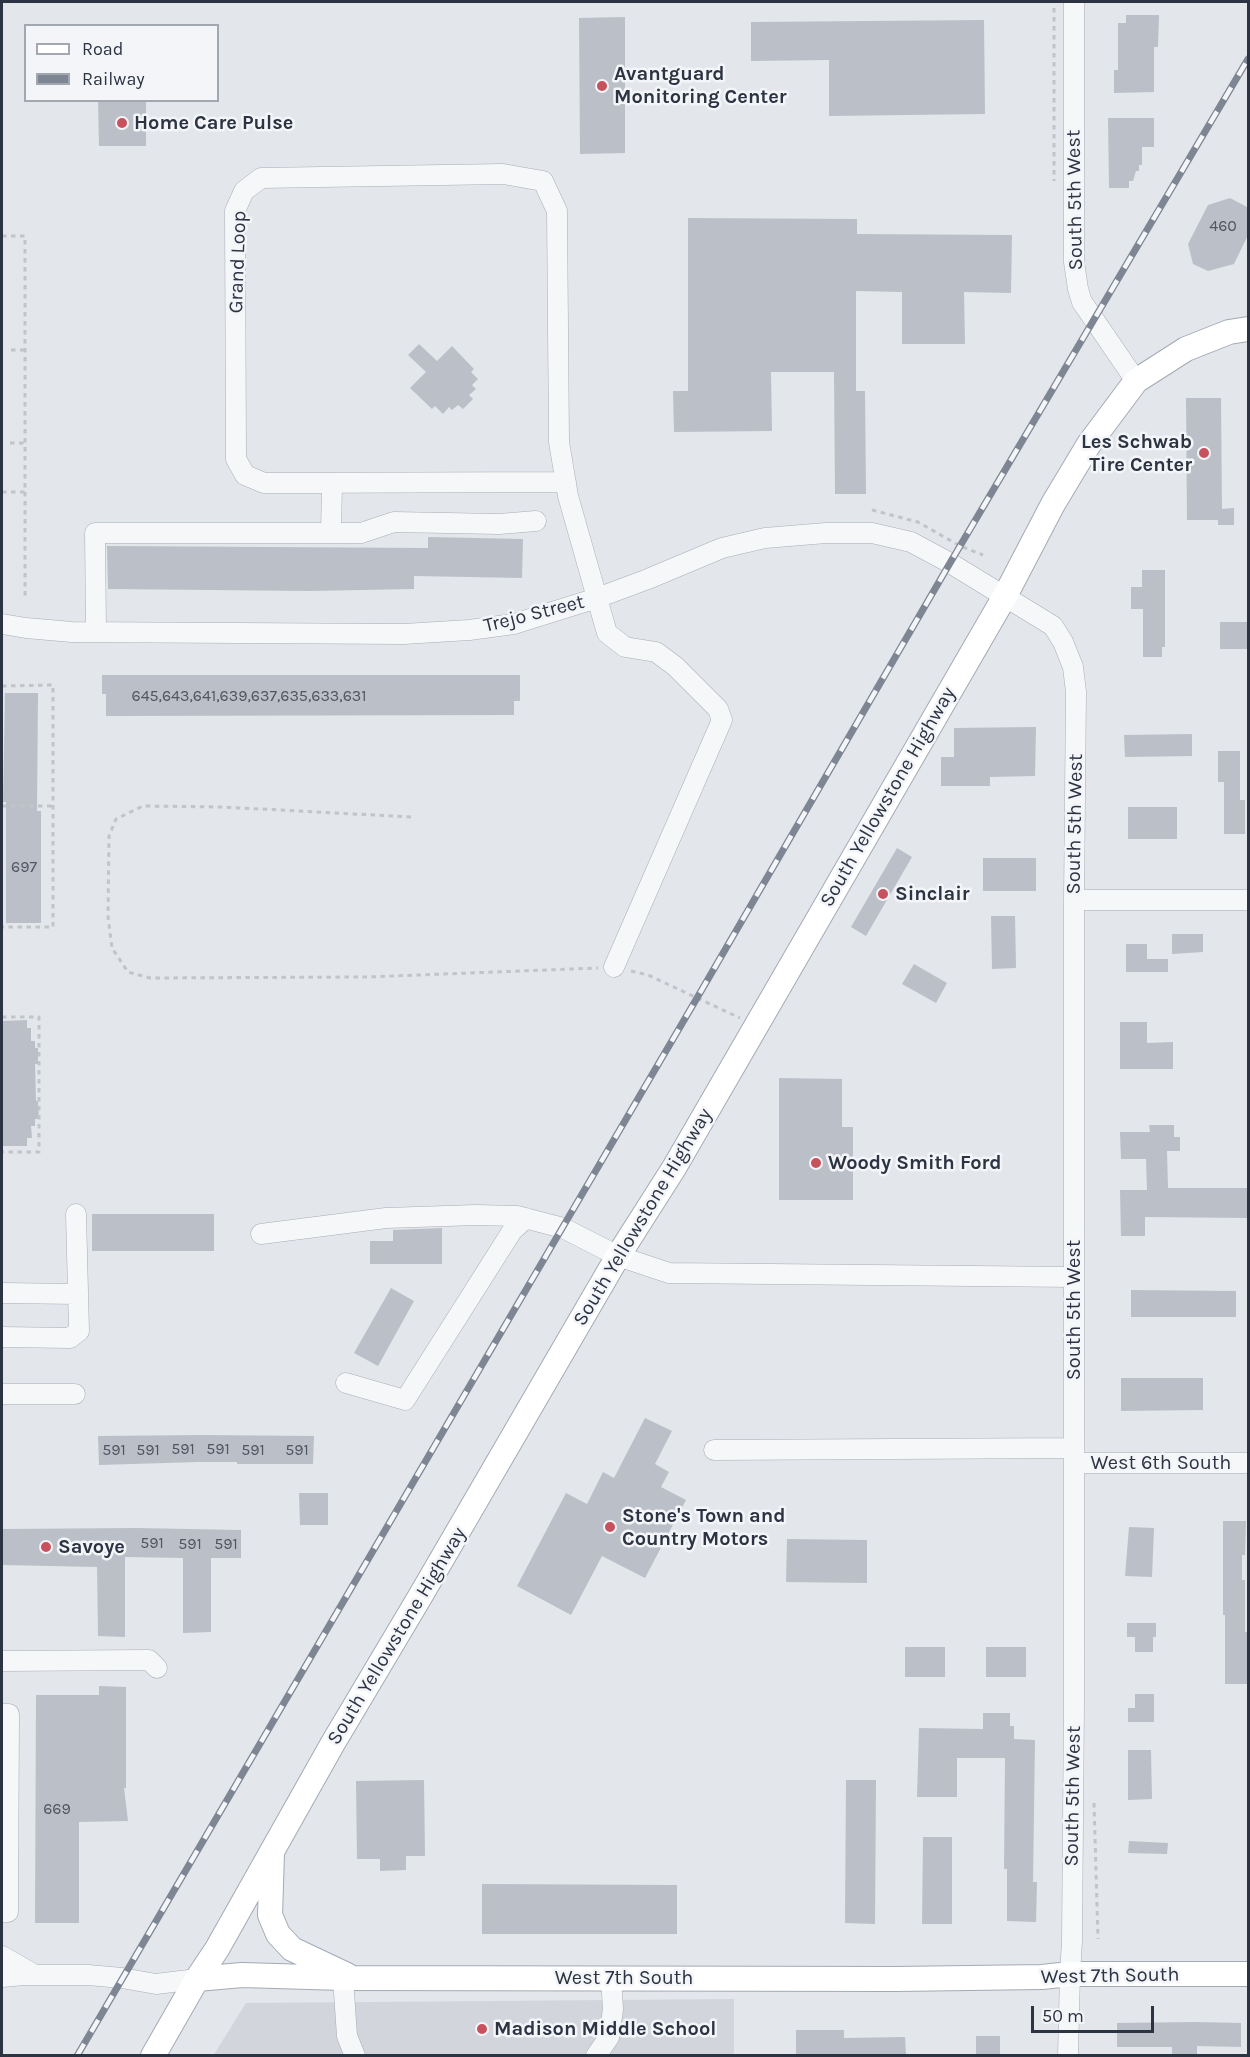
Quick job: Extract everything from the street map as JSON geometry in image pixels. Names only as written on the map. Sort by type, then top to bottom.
[{"type":"main road","points":[[1136,381],[1186,349],[1229,333],[1248,329]]},
{"type":"main road","name":"South Yellowstone Highway","points":[[153,2055],[217,1949],[272,1849],[618,1256],[674,1168],[1005,596],[1053,504],[1089,444],[1136,381]]},
{"type":"main road","points":[[272,1849],[270,1915],[278,1934],[292,1949],[349,1978]]},
{"type":"main road","name":"West 7th South","points":[[197,1979],[242,1975],[349,1978],[966,1978],[1042,1977],[1070,1974],[1248,1974]]},
{"type":"street","name":"South 5th West","points":[[1074,2],[1074,262],[1078,289],[1082,302],[1136,381]]},
{"type":"street","name":"Grand Loop","points":[[566,482],[264,483],[245,475],[236,459],[236,210],[244,191],[261,178],[503,174],[543,181],[557,210],[559,442],[566,482],[607,633],[625,647],[656,652],[675,666],[718,709],[722,720],[614,967]]},
{"type":"street","points":[[331,533],[332,483]]},
{"type":"street","points":[[96,632],[94,533],[331,533],[361,532],[394,522],[500,524],[536,521]]},
{"type":"street","name":"Trejo Street","points":[[2,624],[26,628],[96,632],[404,634],[469,630],[514,624],[597,598],[722,548],[765,538],[826,532],[872,533],[911,542],[1005,596]]},
{"type":"street","name":"South 5th West","points":[[1005,596],[1053,626],[1064,642],[1077,692],[1074,900],[1072,1941],[1068,2055]]},
{"type":"street","points":[[1074,900],[1248,900]]},
{"type":"street","points":[[2,1337],[70,1338],[79,1331],[76,1214]]},
{"type":"street","points":[[261,1234],[386,1218],[476,1215],[526,1218],[562,1228],[618,1256],[669,1273],[1074,1277]]},
{"type":"street","points":[[346,1383],[405,1400],[512,1231],[526,1218]]},
{"type":"street","points":[[2,1293],[78,1294]]},
{"type":"street","points":[[2,1394],[75,1394]]},
{"type":"street","name":"West 6th South","points":[[714,1450],[1074,1456],[1248,1463]]},
{"type":"street","points":[[2,1661],[149,1660],[157,1668]]},
{"type":"street","points":[[2,1714],[9,1714],[9,1736],[8,1912],[2,1912]]},
{"type":"street","points":[[2,1956],[35,1974]]},
{"type":"street","name":"West 7th South","points":[[2,1977],[35,1974],[88,1974],[122,1977],[156,1984],[197,1979]]},
{"type":"street","points":[[596,2055],[609,2037],[613,2009],[610,1977]]},
{"type":"street","points":[[349,1978],[346,2036],[355,2055]]},
{"type":"path","points":[[1054,8],[1054,181]]},
{"type":"path","points":[[2,236],[25,236],[25,598]]},
{"type":"path","points":[[11,350],[25,350]]},
{"type":"path","points":[[10,443],[25,443]]},
{"type":"path","points":[[2,492],[25,492]]},
{"type":"path","points":[[2,686],[53,685],[53,927],[2,927]]},
{"type":"path","points":[[2,806],[53,806]]},
{"type":"path","points":[[411,817],[223,807],[143,806],[116,819],[109,836],[108,917],[112,948],[128,972],[150,978],[367,977],[614,967],[648,975],[755,1026]]},
{"type":"path","points":[[2,1017],[39,1017],[39,1152],[2,1152]]},
{"type":"path","points":[[1094,1803],[1098,1939]]},
{"type":"shaded area","name":"Madison Middle School","points":[[734,1999],[734,2055],[213,2056],[246,2003]]},
{"type":"building","points":[[1126,15],[1159,15],[1158,47],[1154,47],[1154,92],[1114,93],[1114,70],[1118,70],[1118,23],[1126,23]]},
{"type":"building","name":"Avantguard Monitoring Center","points":[[625,17],[625,153],[580,154],[579,18]]},
{"type":"building","points":[[984,20],[985,114],[829,116],[829,60],[751,61],[751,22]]},
{"type":"building","name":"Home Care Pulse","points":[[98,102],[146,102],[146,146],[99,146]]},
{"type":"building","points":[[1108,118],[1154,118],[1154,147],[1142,147],[1142,165],[1139,165],[1139,171],[1136,171],[1133,181],[1129,181],[1129,188],[1109,188]]},
{"type":"building","points":[[1230,198],[1247,207],[1248,235],[1234,264],[1208,271],[1193,264],[1188,244],[1208,205]]},
{"type":"building","points":[[688,218],[857,219],[857,234],[1012,235],[1011,293],[964,292],[965,344],[902,344],[902,292],[856,291],[856,391],[865,391],[866,494],[835,494],[834,372],[771,372],[772,431],[674,432],[673,391],[688,391]]},
{"type":"building","points":[[419,344],[437,361],[452,346],[474,369],[471,372],[478,379],[472,385],[476,389],[469,395],[473,399],[463,409],[458,405],[452,410],[449,407],[443,414],[435,406],[432,409],[410,388],[426,372],[408,355]]},
{"type":"building","name":"Les Schwab Tire Center","points":[[1186,398],[1221,398],[1222,509],[1234,508],[1234,525],[1218,525],[1218,520],[1187,520]]},
{"type":"building","points":[[428,537],[523,539],[522,578],[414,576],[414,589],[310,591],[108,589],[107,546],[428,548]]},
{"type":"building","points":[[1142,570],[1165,570],[1165,647],[1162,647],[1162,657],[1143,657],[1143,609],[1131,609],[1131,587],[1142,587]]},
{"type":"building","points":[[1220,622],[1248,622],[1248,649],[1220,649]]},
{"type":"building","points":[[102,675],[520,675],[520,701],[514,701],[514,715],[106,716],[106,694],[102,694]]},
{"type":"building","points":[[5,693],[38,693],[37,811],[41,811],[41,923],[6,923],[6,802],[3,802]]},
{"type":"building","points":[[1036,727],[1035,776],[990,777],[990,786],[941,786],[941,757],[954,757],[954,728]]},
{"type":"building","points":[[1192,734],[1192,756],[1125,757],[1124,735]]},
{"type":"building","points":[[1218,751],[1240,751],[1240,800],[1245,800],[1245,834],[1224,834],[1224,782],[1218,782]]},
{"type":"building","points":[[1128,807],[1177,807],[1177,839],[1128,839]]},
{"type":"building","points":[[897,848],[912,857],[866,936],[851,927]]},
{"type":"building","points":[[983,858],[1036,858],[1036,891],[983,891]]},
{"type":"building","points":[[991,916],[1015,916],[1016,968],[992,969]]},
{"type":"building","points":[[1172,934],[1203,934],[1203,952],[1172,954]]},
{"type":"building","points":[[1126,944],[1147,944],[1147,959],[1168,959],[1168,972],[1126,972]]},
{"type":"building","points":[[914,964],[947,983],[936,1003],[902,984]]},
{"type":"building","points":[[27,1020],[27,1028],[31,1028],[31,1041],[35,1041],[35,1048],[38,1048],[38,1064],[35,1064],[39,1119],[35,1119],[35,1126],[31,1126],[32,1138],[27,1138],[27,1146],[2,1146],[2,1021]]},
{"type":"building","points":[[1120,1022],[1147,1022],[1147,1043],[1173,1042],[1173,1069],[1120,1069]]},
{"type":"building","name":"Woody Smith Ford","points":[[779,1078],[842,1079],[842,1127],[853,1127],[853,1200],[779,1200]]},
{"type":"building","points":[[1149,1125],[1174,1125],[1174,1137],[1180,1137],[1180,1151],[1167,1151],[1168,1188],[1248,1188],[1248,1218],[1145,1217],[1145,1236],[1121,1236],[1120,1190],[1147,1190],[1146,1159],[1121,1159],[1120,1132],[1150,1132]]},
{"type":"building","points":[[92,1214],[214,1214],[214,1251],[92,1251]]},
{"type":"building","points":[[442,1228],[442,1264],[370,1264],[370,1241],[393,1241],[393,1230]]},
{"type":"building","points":[[391,1288],[414,1301],[378,1366],[354,1353]]},
{"type":"building","points":[[1131,1290],[1236,1291],[1236,1317],[1131,1317]]},
{"type":"building","points":[[1121,1378],[1203,1378],[1203,1410],[1121,1411]]},
{"type":"building","name":"Stone's Town and Country Motors","points":[[645,1418],[672,1431],[655,1464],[669,1472],[661,1487],[686,1500],[645,1578],[602,1556],[571,1615],[517,1586],[566,1493],[587,1504],[603,1472],[614,1478]]},
{"type":"building","points":[[98,1436],[314,1436],[313,1464],[198,1462],[99,1465]]},
{"type":"building","points":[[299,1493],[328,1493],[328,1525],[300,1525]]},
{"type":"building","points":[[1223,1521],[1246,1521],[1242,1580],[1245,1580],[1245,1632],[1248,1632],[1248,1684],[1225,1684]]},
{"type":"building","points":[[1129,1527],[1154,1528],[1152,1577],[1125,1576]]},
{"type":"building","points":[[2,1529],[241,1530],[241,1558],[211,1558],[211,1632],[183,1633],[183,1558],[125,1557],[125,1637],[98,1636],[97,1567],[2,1565]]},
{"type":"building","points":[[787,1539],[867,1540],[867,1583],[786,1582]]},
{"type":"building","points":[[1127,1623],[1156,1623],[1153,1652],[1135,1652],[1135,1637],[1127,1637]]},
{"type":"building","points":[[905,1647],[945,1647],[945,1677],[905,1677]]},
{"type":"building","points":[[986,1647],[1026,1647],[1026,1677],[986,1677]]},
{"type":"building","points":[[99,1686],[126,1687],[126,1788],[124,1788],[128,1821],[79,1822],[79,1923],[35,1923],[36,1695],[99,1695]]},
{"type":"building","points":[[1135,1694],[1154,1694],[1154,1722],[1128,1722],[1128,1708],[1135,1708]]},
{"type":"building","points":[[983,1713],[1010,1713],[1010,1726],[1014,1726],[1014,1739],[1035,1740],[1033,1882],[1037,1882],[1036,1922],[1007,1921],[1007,1869],[1004,1869],[1005,1758],[957,1758],[957,1797],[917,1797],[919,1728],[983,1729]]},
{"type":"building","points":[[1128,1750],[1151,1750],[1152,1799],[1128,1800]]},
{"type":"building","points":[[424,1780],[425,1856],[406,1856],[406,1870],[380,1871],[380,1859],[357,1859],[356,1781]]},
{"type":"building","points":[[846,1780],[876,1780],[875,1924],[845,1923]]},
{"type":"building","points":[[923,1837],[952,1837],[952,1924],[922,1924]]},
{"type":"building","points":[[1129,1841],[1168,1843],[1167,1854],[1128,1853]]},
{"type":"building","points":[[482,1884],[677,1885],[677,1934],[482,1934]]},
{"type":"building","points":[[1117,2023],[1241,2023],[1241,2047],[1197,2046],[1197,2055],[1172,2055],[1172,2047],[1117,2047]]},
{"type":"building","points":[[796,2030],[844,2030],[844,2038],[905,2037],[906,2055],[796,2054]]},
{"type":"building","points":[[976,2036],[1000,2036],[1000,2055],[976,2055]]},
{"type":"railway","points":[[77,2056],[950,563],[1248,59]]},
{"type":"place","name":"Avantguard Monitoring Center","points":[[602,86]]},
{"type":"place","name":"Home Care Pulse","points":[[122,123]]},
{"type":"place","name":"Les Schwab Tire Center","points":[[1204,453]]},
{"type":"place","name":"Sinclair","points":[[883,894]]},
{"type":"place","name":"Woody Smith Ford","points":[[816,1163]]},
{"type":"place","name":"Stone's Town and Country Motors","points":[[610,1527]]},
{"type":"place","name":"Savoye","points":[[46,1547]]},
{"type":"place","name":"Madison Middle School","points":[[482,2029]]}]
